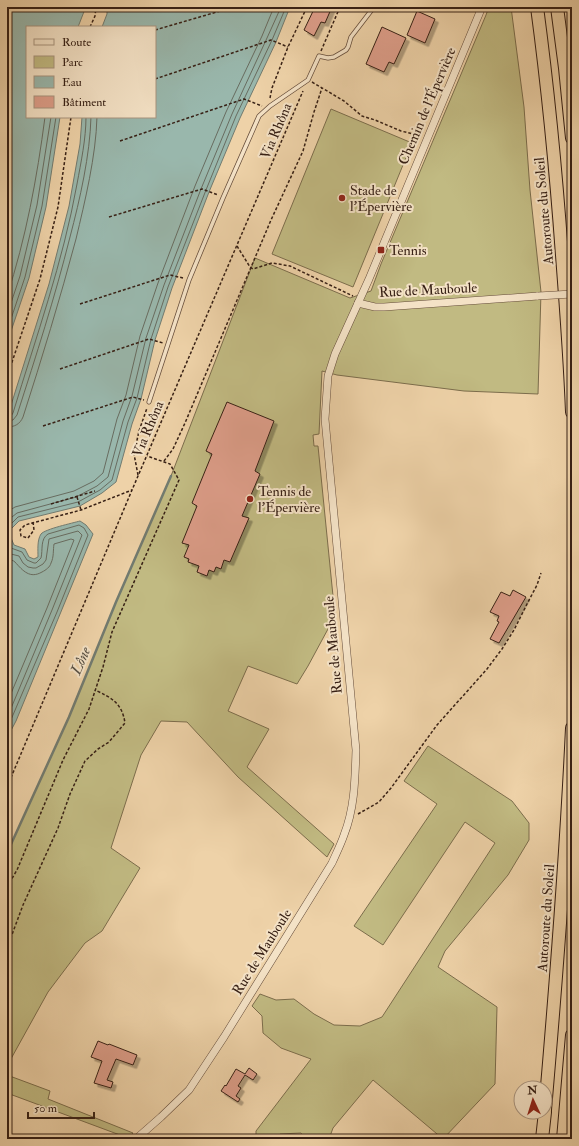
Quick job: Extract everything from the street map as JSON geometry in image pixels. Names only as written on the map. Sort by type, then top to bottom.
[{"type":"highway","name":"Autoroute du Soleil","points":[[537,7],[546,70],[557,187],[567,314],[572,412]]},
{"type":"highway","points":[[557,7],[572,138]]},
{"type":"highway","name":"Autoroute du Soleil","points":[[548,1080],[559,951],[572,728]]},
{"type":"highway","points":[[564,1139],[572,1035]]},
{"type":"highway","name":"Autoroute du Soleil","points":[[542,1139],[544,1120]]},
{"type":"street","name":"Chemin de l'Épervière","points":[[358,303],[482,7]]},
{"type":"street","name":"Rue de Mauboule","points":[[136,1139],[189,1090],[224,1037],[332,863],[349,819],[355,786],[356,750],[325,419],[328,376],[335,354],[358,303],[384,307],[572,294]]},
{"type":"lane","points":[[149,402],[189,280],[259,116],[268,107],[308,80],[319,56],[334,58],[346,50],[351,37],[374,7]]},
{"type":"path","points":[[90,26],[95,16],[96,7]]},
{"type":"path","points":[[156,30],[234,7]]},
{"type":"path","points":[[120,141],[244,99],[268,107],[272,88],[288,47],[307,7]]},
{"type":"path","points":[[319,56],[340,7]]},
{"type":"path","points":[[156,79],[271,40],[288,47]]},
{"type":"path","points":[[308,80],[344,101],[362,116],[401,131],[423,136]]},
{"type":"path","name":"Via Rhôna","points":[[7,787],[132,490],[308,80]]},
{"type":"path","points":[[163,462],[173,449],[185,423],[271,220],[303,151],[322,88]]},
{"type":"path","points":[[7,377],[40,279],[56,214],[71,118]]},
{"type":"path","points":[[109,217],[202,189],[223,198]]},
{"type":"path","points":[[237,246],[253,269],[272,262],[290,266],[353,296]]},
{"type":"path","points":[[80,304],[170,275],[189,280]]},
{"type":"path","points":[[60,369],[149,339],[167,344]]},
{"type":"path","points":[[43,426],[133,397],[149,402],[139,431],[134,454],[138,476]]},
{"type":"path","points":[[7,887],[17,870],[62,760],[89,709],[103,667],[112,632],[179,480],[170,464],[147,456]]},
{"type":"path","points":[[33,522],[34,530],[28,538],[21,536],[20,530],[25,525],[33,522],[81,510],[132,490]]},
{"type":"path","points":[[51,504],[95,492]]},
{"type":"path","points":[[77,497],[81,510]]},
{"type":"path","points":[[349,819],[379,802],[437,725],[487,669],[514,630],[537,585],[541,573]]},
{"type":"path","points":[[7,948],[23,905],[58,828],[70,794],[85,762],[98,749],[109,742],[125,723],[123,713],[116,702],[95,690]]},
{"type":"green space","points":[[489,7],[511,7],[524,107],[530,190],[541,292],[538,394],[464,391],[337,375],[322,371],[319,434],[313,435],[314,446],[318,446],[335,616],[297,684],[248,666],[228,711],[269,729],[247,767],[334,844],[327,857],[238,777],[187,722],[161,721],[141,755],[111,848],[140,868],[102,931],[85,943],[48,992],[7,1066],[7,853],[69,717],[116,602],[171,476],[255,258],[350,298],[371,291]]},
{"type":"green space","name":"Stade de l'Épervière","points":[[331,109],[412,143],[353,287],[272,254]]},
{"type":"green space","points":[[428,746],[512,801],[529,823],[529,840],[508,875],[445,951],[438,967],[497,1007],[495,1084],[443,1139],[373,1080],[333,1128],[329,1139],[305,1139],[301,1133],[280,1134],[275,1139],[256,1139],[256,1131],[311,1059],[281,1048],[263,1033],[262,1016],[252,1006],[260,994],[276,1000],[294,999],[314,1014],[334,1025],[360,1026],[382,1017],[495,843],[465,822],[383,945],[354,926],[437,804],[404,781]]},
{"type":"green space","points":[[7,1075],[50,1091],[48,1099],[133,1133],[128,1138],[7,1093]]},
{"type":"water","points":[[7,7],[85,7],[78,26],[26,26],[26,118],[60,118],[46,207],[29,278],[7,343]]},
{"type":"water","points":[[107,7],[290,7],[276,42],[240,118],[209,192],[172,288],[155,340],[141,399],[132,424],[116,482],[102,493],[80,506],[19,521],[10,530],[14,545],[25,549],[29,557],[34,559],[38,557],[40,536],[48,530],[80,521],[86,525],[93,534],[16,721],[7,738],[7,418],[49,284],[69,206],[80,144],[82,118],[156,118],[156,26],[102,26],[107,14]]},
{"type":"building","points":[[315,7],[332,7],[325,23],[321,22],[314,36],[304,30]]},
{"type":"building","points":[[417,11],[435,19],[425,43],[407,35]]},
{"type":"building","points":[[382,27],[406,38],[394,64],[389,62],[384,72],[366,64]]},
{"type":"building","points":[[227,402],[274,421],[255,471],[260,474],[242,516],[249,518],[230,562],[224,560],[221,569],[216,567],[214,572],[209,570],[207,576],[197,572],[199,566],[188,562],[189,559],[184,557],[189,545],[182,543],[197,506],[192,503],[212,454],[206,451]]},
{"type":"building","points":[[513,590],[526,597],[499,643],[490,639],[499,622],[497,621],[499,616],[490,612],[501,592],[510,596]]},
{"type":"building","points":[[98,1041],[137,1055],[133,1065],[116,1059],[107,1080],[113,1082],[111,1088],[94,1083],[102,1061],[91,1057]]},
{"type":"building","points":[[249,1068],[257,1074],[253,1080],[245,1075],[238,1086],[241,1088],[236,1096],[240,1099],[238,1102],[221,1091],[225,1085],[226,1086],[236,1069],[245,1074]]},
{"type":"waterway","name":"Lône","points":[[7,853],[69,717],[116,602],[171,476]]},
{"type":"place","name":"Stade de l'Épervière","points":[[342,198]]},
{"type":"place","name":"Tennis","points":[[381,250]]},
{"type":"place","name":"Tennis de l'Épervière","points":[[250,499]]}]
